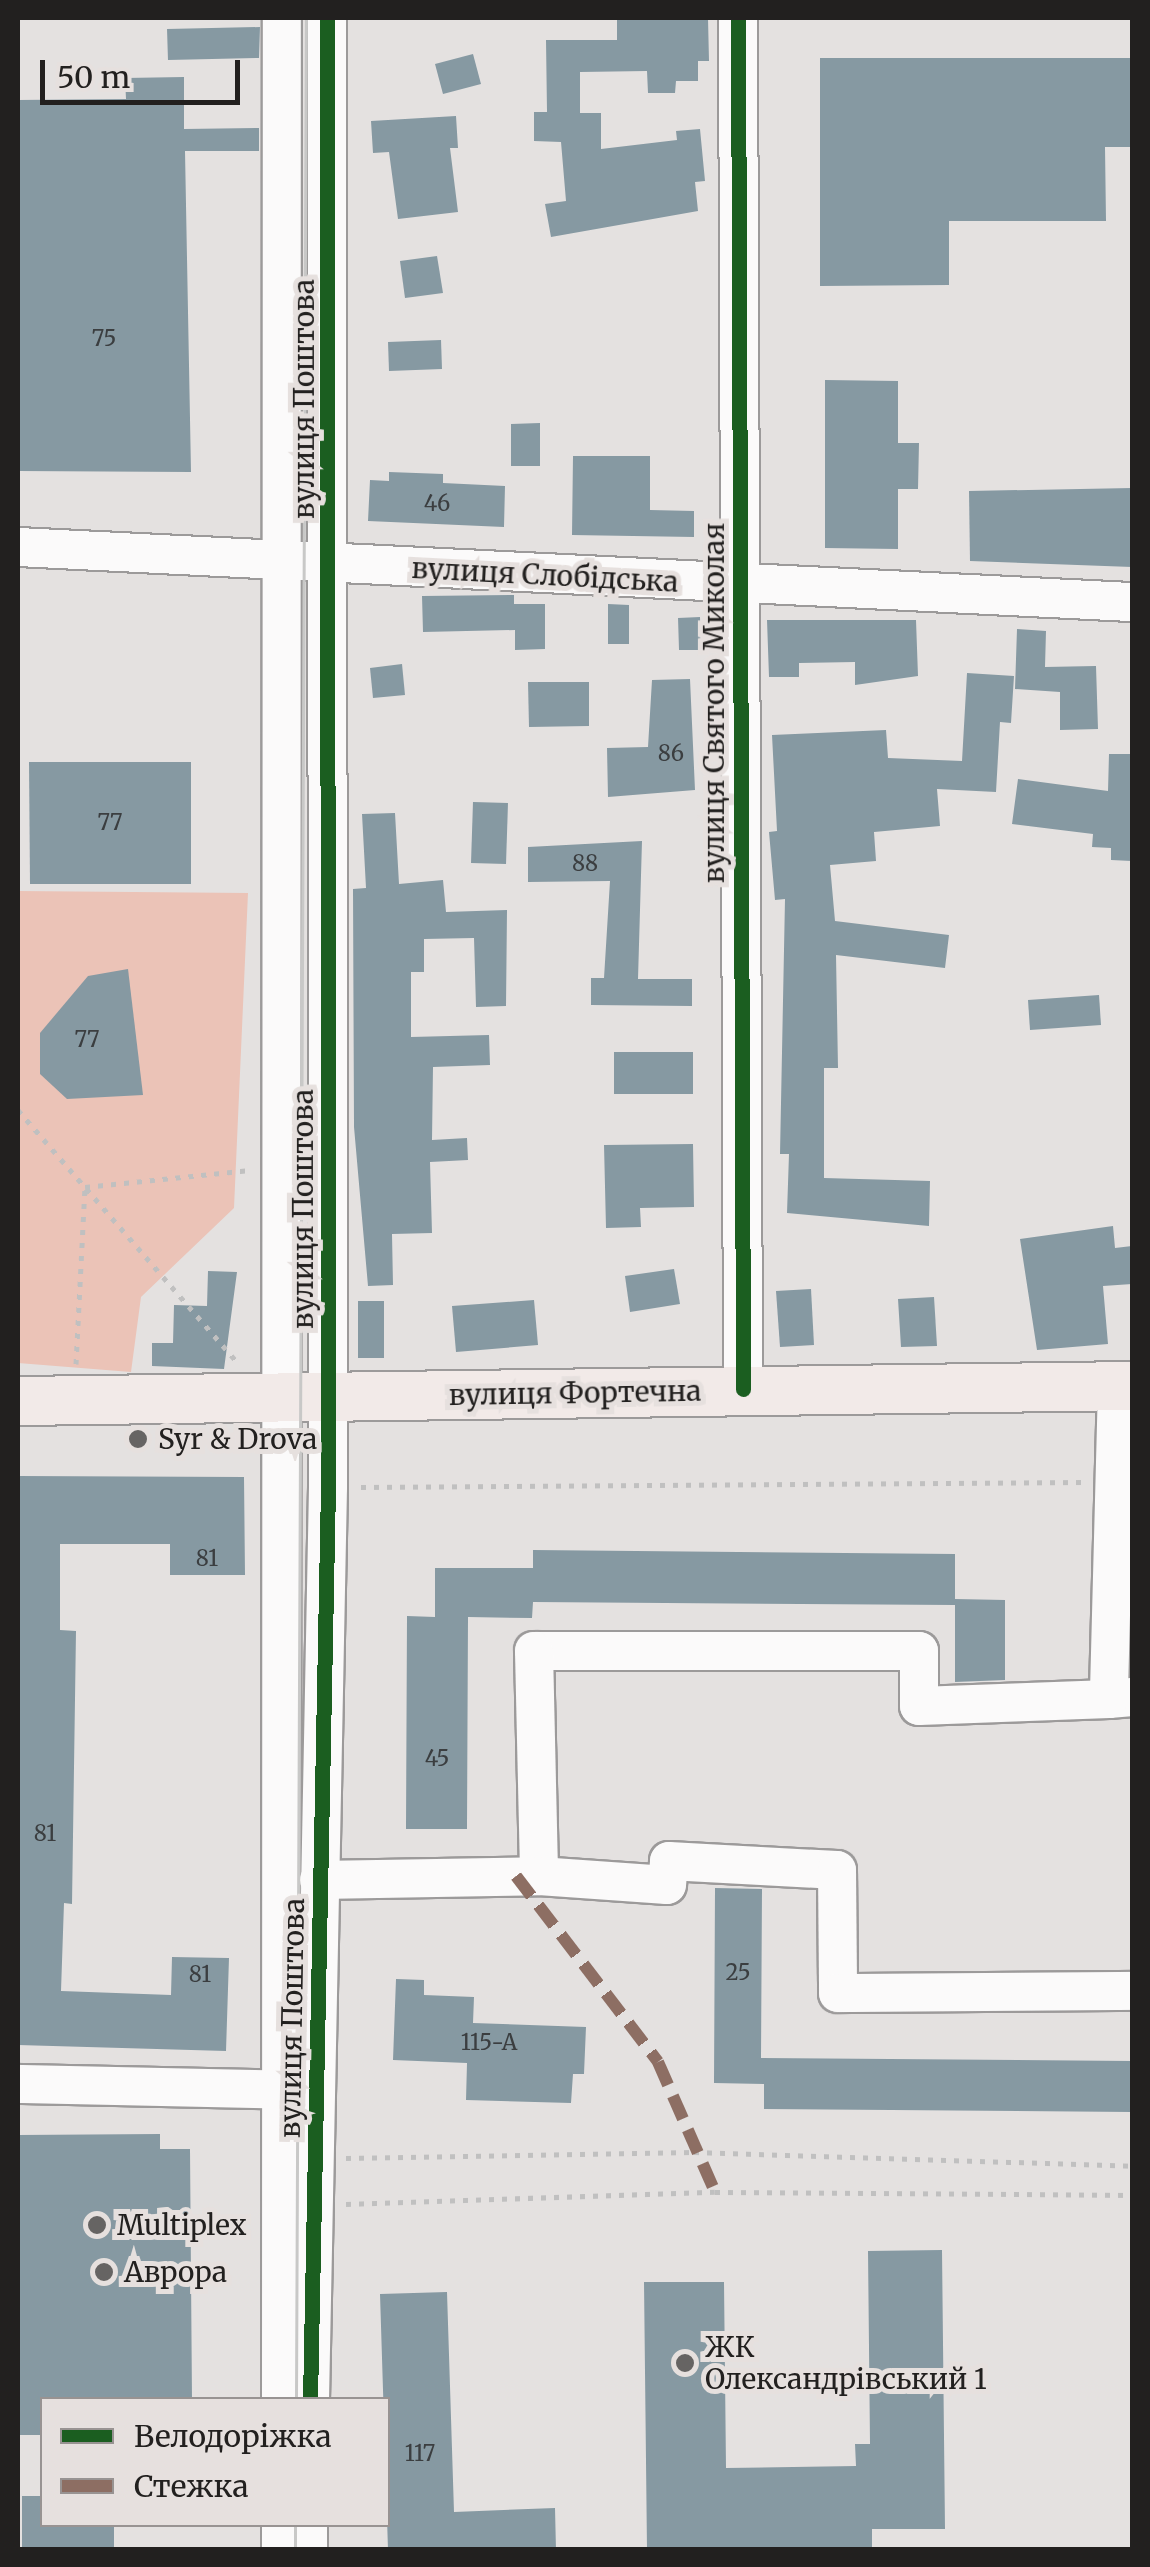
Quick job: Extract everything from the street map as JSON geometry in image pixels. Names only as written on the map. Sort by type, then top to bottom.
[{"type":"main road","name":"вулиця Фортечна","points":[[18,1401],[1125,1386]]},
{"type":"street","name":"вулиця Поштова","points":[[281,2397],[299,2090],[319,1880],[328,1487],[304,1396],[282,556],[282,18]]},
{"type":"street","name":"вулиця Поштова","points":[[310,2397],[314,2158],[299,2090],[304,1396],[330,564],[326,18]]},
{"type":"street","name":"вулиця Святого Миколая","points":[[738,18],[743,1389]]},
{"type":"street","name":"вулиця Слобідська","points":[[18,547],[282,556],[330,564],[1132,602]]},
{"type":"street","points":[[539,1876],[534,1650],[919,1651],[919,1706],[1121,1698],[1114,1481],[1125,1386]]},
{"type":"street","points":[[319,1880],[539,1876],[667,1885],[668,1861],[837,1870],[838,1992],[1132,1991]]},
{"type":"street","points":[[18,2084],[299,2090]]},
{"type":"path","points":[[18,1110],[239,1365]]},
{"type":"path","points":[[85,1187],[251,1170]]},
{"type":"path","points":[[76,1377],[85,1187]]},
{"type":"path","points":[[328,1487],[1114,1481]]},
{"type":"path","points":[[314,2158],[694,2152],[1132,2166]]},
{"type":"path","points":[[313,2205],[752,2192],[1132,2195]]},
{"type":"shaded area","points":[[18,891],[248,893],[234,1208],[141,1297],[131,1372],[18,1363]]},
{"type":"building","points":[[617,18],[708,18],[709,61],[698,61],[698,81],[676,81],[675,93],[648,93],[647,71],[580,72],[580,113],[601,113],[601,149],[677,140],[676,131],[700,129],[705,181],[695,182],[698,211],[551,237],[545,204],[566,201],[561,142],[534,141],[534,112],[547,112],[546,40],[617,40]]},
{"type":"building","points":[[260,27],[259,58],[168,60],[167,29]]},
{"type":"building","points":[[473,54],[481,84],[443,94],[435,64]]},
{"type":"building","points":[[820,58],[1132,58],[1132,147],[1105,147],[1106,221],[949,221],[949,285],[820,286]]},
{"type":"building","points":[[184,77],[184,129],[259,128],[259,151],[185,151],[191,472],[18,471],[18,100],[126,99],[125,78]]},
{"type":"building","points":[[456,116],[458,148],[450,148],[458,212],[398,219],[389,152],[373,153],[371,121]]},
{"type":"building","points":[[437,256],[443,293],[405,298],[400,261]]},
{"type":"building","points":[[441,340],[442,369],[389,371],[388,342]]},
{"type":"building","points":[[825,380],[898,381],[898,443],[919,443],[918,489],[898,489],[898,549],[825,548]]},
{"type":"building","points":[[540,423],[540,466],[511,466],[511,424]]},
{"type":"building","points":[[573,456],[650,456],[650,510],[694,511],[694,537],[572,535]]},
{"type":"building","points":[[389,472],[443,474],[443,483],[505,486],[504,527],[368,521],[370,480],[389,481]]},
{"type":"building","points":[[1132,488],[1132,567],[970,561],[969,491]]},
{"type":"building","points":[[514,595],[514,604],[545,604],[545,649],[515,650],[515,630],[423,632],[422,596]]},
{"type":"building","points":[[608,604],[629,605],[629,644],[608,644]]},
{"type":"building","points":[[700,617],[701,650],[679,650],[678,618]]},
{"type":"building","points":[[767,620],[916,620],[918,676],[855,685],[855,662],[799,663],[799,677],[769,677]]},
{"type":"building","points":[[1017,629],[1046,631],[1045,667],[1096,666],[1098,729],[1060,730],[1060,692],[1015,689]]},
{"type":"building","points":[[402,664],[405,695],[373,698],[370,668]]},
{"type":"building","points":[[967,673],[1014,676],[1011,723],[1000,722],[996,792],[937,789],[940,826],[874,832],[876,861],[830,865],[835,921],[949,935],[945,968],[836,955],[838,1068],[824,1068],[824,1178],[930,1181],[929,1226],[787,1213],[789,1154],[780,1154],[785,899],[775,900],[769,832],[777,831],[772,735],[886,730],[888,758],[962,761]]},
{"type":"building","points":[[690,679],[695,790],[608,797],[607,748],[648,747],[652,680]]},
{"type":"building","points":[[528,682],[589,682],[589,726],[529,727]]},
{"type":"building","points":[[1109,754],[1132,754],[1132,861],[1111,860],[1111,848],[1092,847],[1093,834],[1012,824],[1018,779],[1108,791]]},
{"type":"building","points":[[29,762],[191,762],[191,884],[30,884]]},
{"type":"building","points":[[473,802],[508,803],[506,864],[471,863]]},
{"type":"building","points":[[395,813],[399,884],[443,880],[446,912],[507,910],[506,1006],[476,1007],[474,938],[424,939],[424,972],[411,972],[411,1037],[489,1035],[490,1065],[433,1067],[432,1140],[467,1138],[468,1160],[430,1162],[432,1233],[392,1234],[393,1285],[368,1286],[354,1127],[353,889],[366,888],[362,814]]},
{"type":"building","points":[[642,841],[638,979],[692,979],[692,1006],[591,1005],[591,978],[604,978],[610,881],[528,882],[528,847]]},
{"type":"building","points":[[128,969],[143,1095],[67,1099],[40,1074],[40,1033],[88,976]]},
{"type":"building","points":[[1099,995],[1101,1025],[1030,1030],[1028,1000]]},
{"type":"building","points":[[614,1052],[693,1052],[693,1094],[614,1094]]},
{"type":"building","points":[[693,1144],[694,1207],[640,1208],[641,1227],[606,1228],[604,1145]]},
{"type":"building","points":[[1113,1226],[1115,1248],[1132,1246],[1132,1284],[1103,1286],[1108,1344],[1037,1350],[1020,1239]]},
{"type":"building","points":[[674,1269],[680,1304],[630,1312],[625,1276]]},
{"type":"building","points":[[208,1271],[237,1272],[224,1369],[152,1366],[152,1343],[173,1343],[174,1305],[207,1306]]},
{"type":"building","points":[[811,1289],[814,1345],[780,1347],[776,1291]]},
{"type":"building","points":[[934,1297],[937,1346],[901,1347],[898,1299]]},
{"type":"building","points":[[534,1300],[538,1345],[456,1352],[452,1306]]},
{"type":"building","points":[[358,1301],[384,1301],[384,1358],[358,1358]]},
{"type":"building","points":[[18,1476],[244,1477],[245,1575],[170,1575],[170,1544],[60,1544],[60,1630],[76,1631],[72,1904],[64,1903],[61,1991],[171,1995],[172,1957],[229,1958],[226,2051],[18,2045]]},
{"type":"building","points":[[533,1550],[955,1554],[955,1605],[533,1602],[532,1618],[468,1617],[467,1829],[406,1829],[407,1616],[435,1617],[435,1568],[533,1568]]},
{"type":"building","points":[[955,1599],[1005,1600],[1005,1680],[955,1682]]},
{"type":"building","points":[[715,1888],[762,1889],[761,2058],[1132,2061],[1132,2112],[764,2109],[764,2084],[714,2083]]},
{"type":"building","points":[[396,1979],[424,1980],[424,1995],[474,1997],[473,2023],[586,2027],[584,2074],[573,2074],[571,2103],[466,2100],[467,2063],[393,2060]]},
{"type":"building","name":"Аврора","points":[[160,2134],[160,2149],[190,2149],[192,2397],[40,2397],[40,2435],[18,2435],[18,2135]]},
{"type":"building","name":"ЖК Олександрівський 1","points":[[942,2250],[945,2529],[872,2529],[872,2550],[647,2550],[644,2282],[724,2282],[726,2468],[856,2466],[855,2444],[870,2444],[868,2251]]},
{"type":"building","points":[[447,2292],[454,2512],[555,2508],[556,2550],[388,2550],[390,2397],[383,2397],[380,2294]]},
{"type":"building","points":[[22,2496],[40,2496],[40,2527],[114,2527],[114,2550],[22,2550]]},
{"type":"tram line","points":[[296,2397],[306,18]]},
{"type":"tram line","points":[[295,2527],[295,2550]]},
{"type":"marked path","points":[[516,1876],[658,2062],[715,2192]]},
{"type":"cycle path","points":[[310,2397],[328,1487],[327,18]]},
{"type":"cycle path","points":[[738,18],[743,1389]]},
{"type":"place","name":"Syr & Drova","points":[[138,1439]]},
{"type":"place","name":"Multiplex","points":[[97,2225]]},
{"type":"place","name":"Аврора","points":[[104,2272]]},
{"type":"place","name":"ЖК Олександрівський 1","points":[[685,2363]]}]
